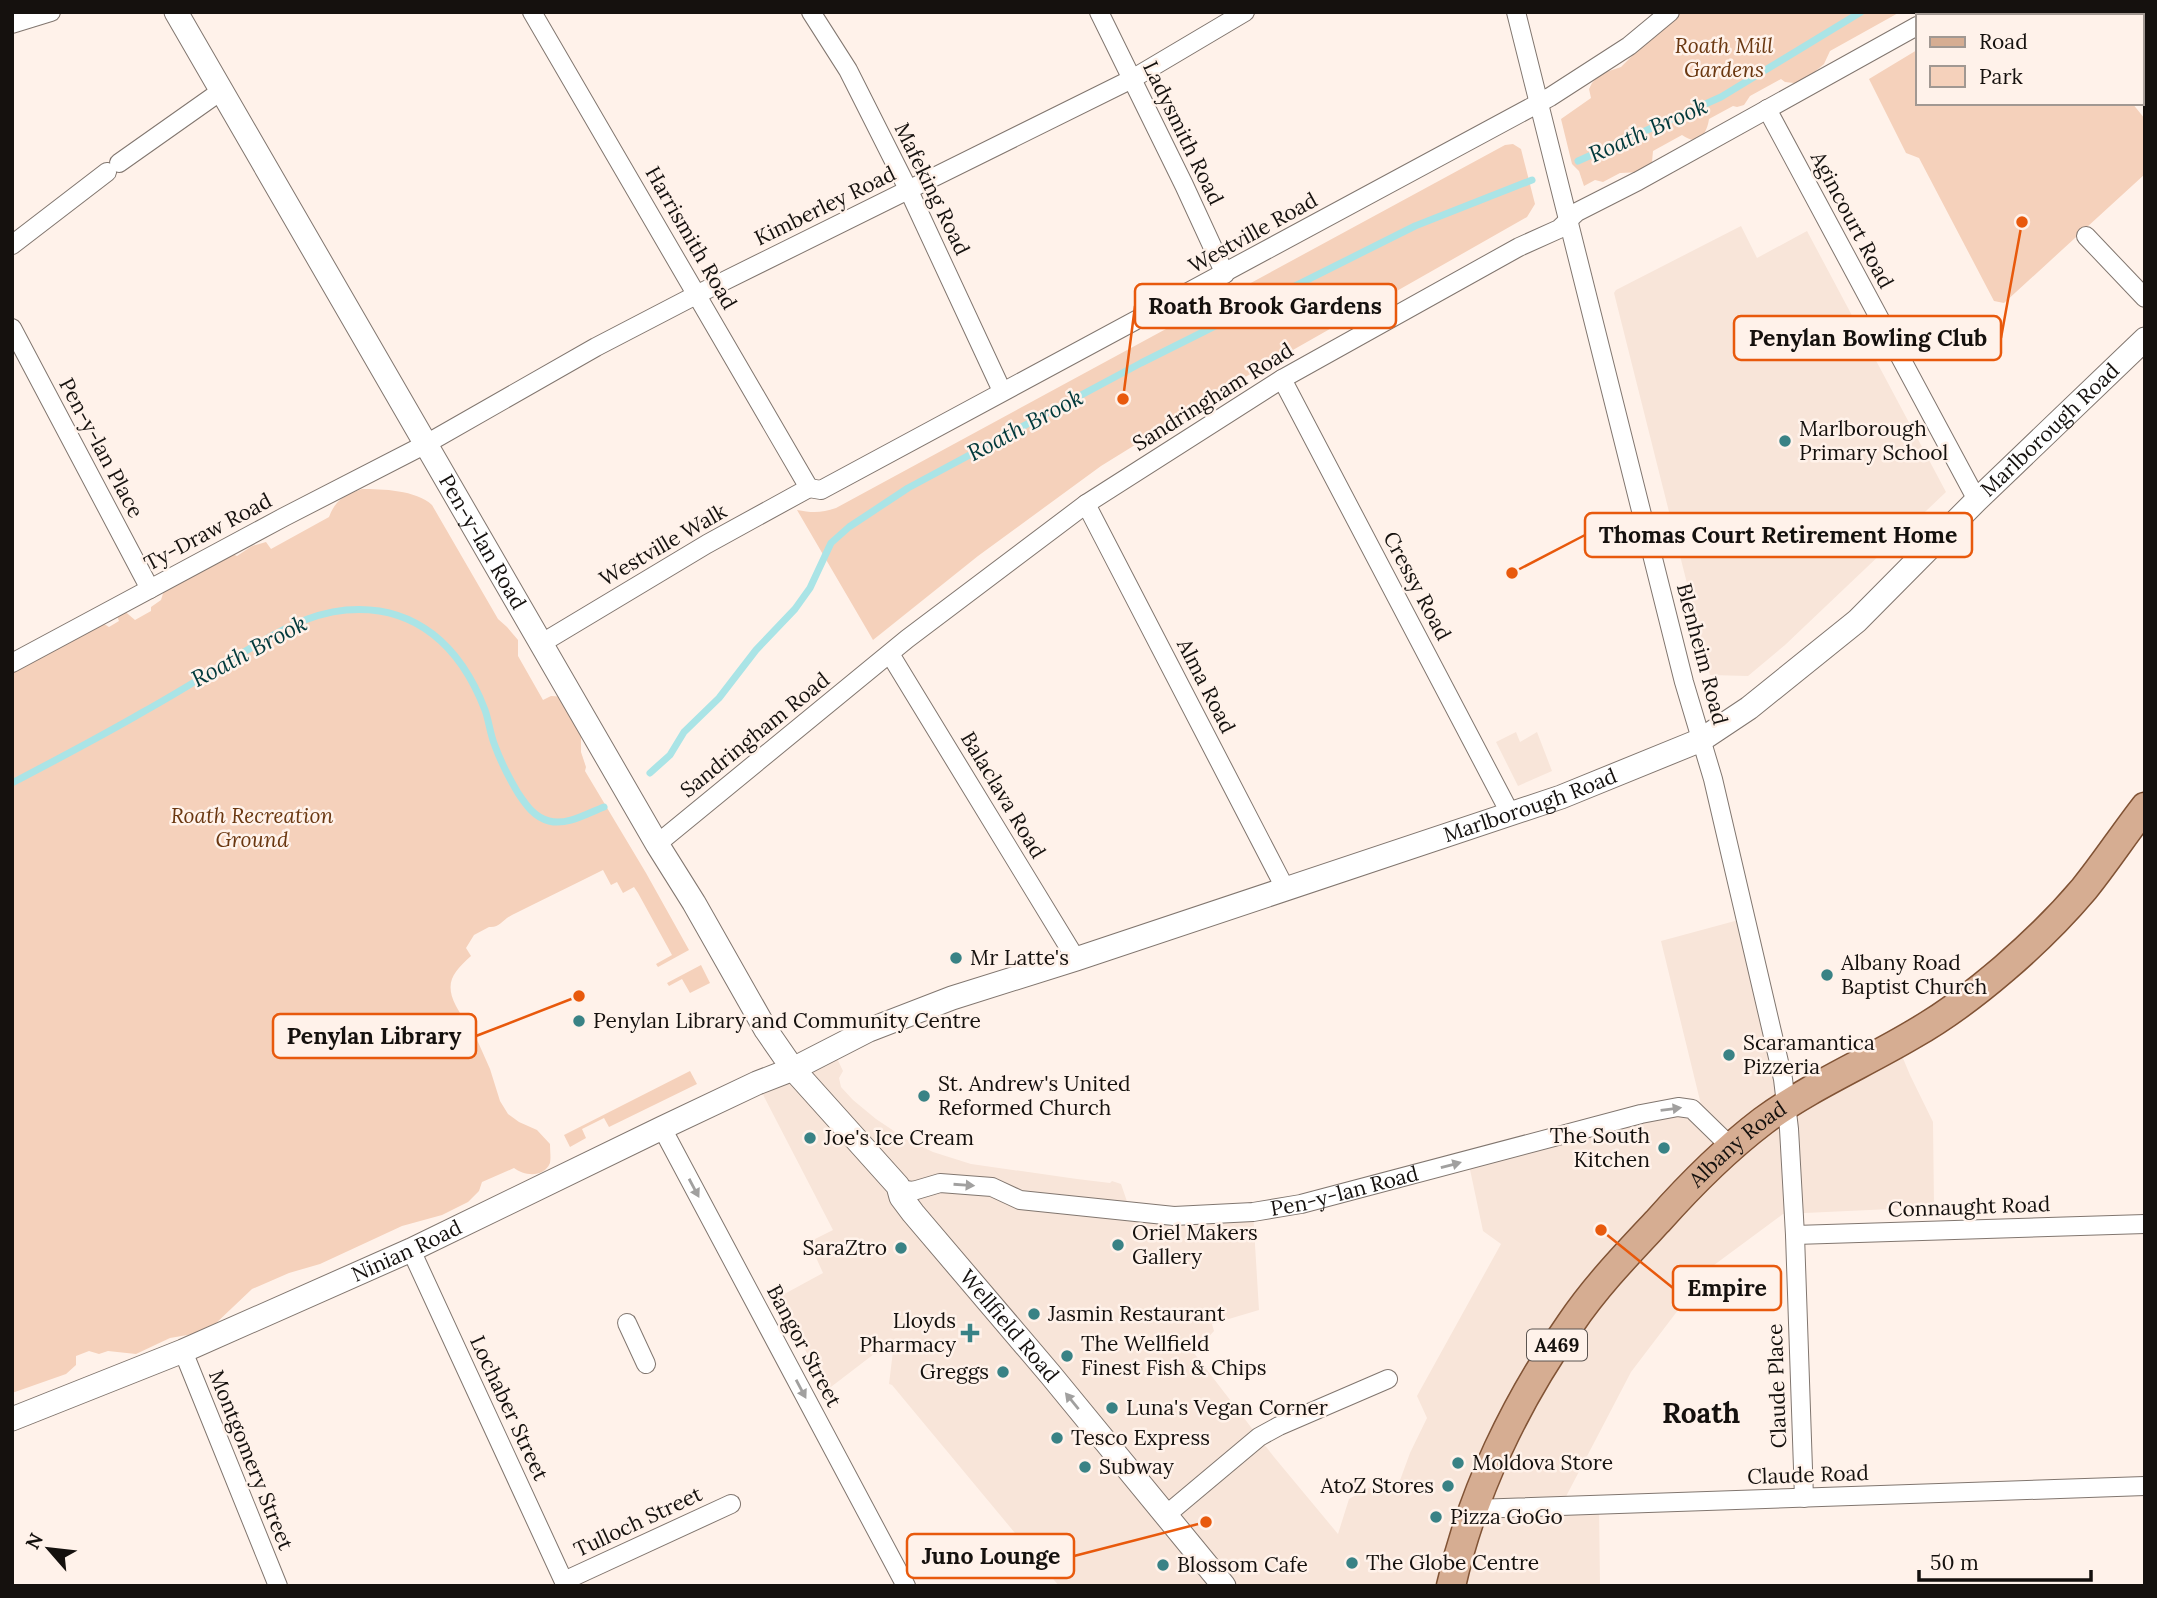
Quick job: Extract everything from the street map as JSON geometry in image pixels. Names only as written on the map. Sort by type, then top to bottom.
[{"type":"main road","name":"Albany Road","points":[[1451,1586],[1474,1509],[1498,1450],[1527,1393],[1571,1322],[1624,1257],[1731,1147],[1787,1105],[1913,1035],[1964,1001],[2034,941],[2084,889],[2145,807]]},
{"type":"street","points":[[12,24],[51,12]]},
{"type":"street","name":"Pen-y-lan Road","points":[[176,12],[657,844],[766,1030],[793,1069]]},
{"type":"street","name":"Harrismith Road","points":[[532,12],[809,488]]},
{"type":"street","name":"Mafeking Road","points":[[811,12],[848,70],[1002,391]]},
{"type":"street","name":"Ladysmith Road","points":[[1099,12],[1225,274]]},
{"type":"street","name":"Kimberley Road","points":[[426,444],[596,347],[698,294],[1132,79],[1245,12]]},
{"type":"street","name":"Blenheim Road","points":[[1516,12],[1684,682],[1702,740],[1735,871],[1787,1105]]},
{"type":"street","name":"Westville Road","points":[[809,488],[821,490],[1559,92],[1629,46],[1670,12]]},
{"type":"street","name":"Sandringham Road","points":[[657,844],[907,639],[1086,504],[1282,379],[1519,247],[1559,229],[1577,212],[1916,27]]},
{"type":"street","points":[[12,245],[113,167],[222,92]]},
{"type":"street","name":"Agincourt Road","points":[[1767,109],[1977,500]]},
{"type":"street","points":[[2086,236],[2145,298]]},
{"type":"street","name":"Pen-y-lan Place","points":[[12,328],[150,589]]},
{"type":"street","name":"Marlborough Road","points":[[793,1069],[869,1030],[952,998],[1511,815],[1593,786],[1702,740],[1749,708],[1857,621],[1977,500],[2145,339]]},
{"type":"street","name":"Cressy Road","points":[[1282,379],[1511,815]]},
{"type":"street","name":"Ty-Draw Road","points":[[12,663],[426,444]]},
{"type":"street","name":"Westville Walk","points":[[542,643],[707,544],[809,488]]},
{"type":"street","name":"Alma Road","points":[[1086,504],[1285,888]]},
{"type":"street","name":"Balaclava Road","points":[[890,654],[1076,959]]},
{"type":"street","name":"Ninian Road","points":[[12,1419],[183,1351],[411,1251],[662,1128],[793,1069]]},
{"type":"street","name":"Wellfield Road","points":[[793,1069],[898,1186],[901,1197],[913,1213],[1224,1586]]},
{"type":"street","name":"Claude Place","points":[[1787,1105],[1795,1235],[1804,1498]]},
{"type":"street","name":"Pen-y-lan Road","points":[[898,1186],[913,1191],[940,1183],[992,1187],[1020,1200],[1174,1216],[1253,1212],[1301,1204],[1641,1114],[1678,1107],[1692,1109],[1731,1147]]},
{"type":"street","name":"Bangor Street","points":[[662,1128],[906,1586]]},
{"type":"street","name":"Connaught Road","points":[[1795,1235],[2145,1224]]},
{"type":"street","name":"Lochaber Street","points":[[411,1251],[565,1583]]},
{"type":"street","points":[[627,1323],[646,1364]]},
{"type":"street","name":"Montgomery Street","points":[[183,1351],[278,1586]]},
{"type":"street","points":[[1166,1514],[1259,1437],[1388,1379]]},
{"type":"street","name":"Claude Road","points":[[1474,1509],[2145,1486]]},
{"type":"street","name":"Tulloch Street","points":[[565,1583],[731,1504]]},
{"type":"shaded area","name":"Marlborough Primary School","points":[[1741,226],[1757,258],[1807,231],[1946,492],[1785,645],[1748,676],[1710,675],[1614,293]]},
{"type":"shaded area","points":[[1516,732],[1520,742],[1537,732],[1552,771],[1518,786],[1496,742]]},
{"type":"shaded area","points":[[1746,918],[1787,1104],[1897,1044],[1933,1122],[1934,1207],[1783,1214],[1710,1268],[1631,1372],[1561,1506],[1599,1505],[1600,1586],[1059,1586],[889,1384],[893,1351],[887,1344],[827,1390],[777,1298],[823,1273],[809,1242],[833,1230],[757,1083],[832,1048],[843,1071],[839,1078],[841,1087],[853,1100],[906,1139],[933,1152],[971,1164],[1110,1183],[1112,1181],[1121,1184],[1131,1213],[1253,1212],[1259,1310],[1212,1324],[1214,1331],[1194,1353],[1274,1457],[1338,1534],[1349,1499],[1370,1487],[1395,1494],[1427,1418],[1417,1396],[1501,1244],[1483,1231],[1468,1160],[1678,1107],[1705,1121],[1661,941]]},
{"type":"green space","name":"Roath Mill Gardens","points":[[1676,12],[1900,12],[1830,51],[1824,64],[1805,80],[1794,83],[1781,79],[1750,96],[1744,105],[1733,106],[1709,119],[1701,137],[1693,140],[1682,135],[1653,151],[1652,162],[1641,172],[1620,173],[1603,182],[1595,180],[1584,186],[1579,171],[1572,164],[1561,119],[1591,98],[1589,89],[1600,74],[1621,67]]},
{"type":"green space","points":[[1916,51],[1916,105],[2134,105],[2145,119],[2145,174],[2004,303],[1994,301],[1919,158],[1906,153],[1869,79]]},
{"type":"green space","points":[[1513,144],[1521,149],[1535,204],[1527,217],[1240,380],[1101,466],[978,556],[873,640],[797,510],[817,512],[836,508],[1505,145]]},
{"type":"green space","name":"Roath Recreation Ground","points":[[362,489],[408,493],[432,505],[498,619],[518,640],[518,656],[543,700],[551,696],[566,697],[581,719],[581,752],[585,771],[689,950],[658,967],[656,964],[672,955],[638,893],[634,887],[623,893],[617,882],[611,885],[603,870],[474,935],[466,948],[471,956],[452,978],[452,998],[470,1024],[490,1069],[500,1101],[508,1114],[537,1130],[550,1144],[550,1163],[547,1168],[534,1174],[523,1173],[514,1168],[482,1182],[479,1191],[468,1202],[442,1215],[402,1226],[320,1264],[289,1273],[252,1289],[213,1326],[193,1334],[170,1338],[136,1354],[108,1351],[99,1354],[89,1351],[76,1356],[76,1365],[66,1374],[12,1393],[12,669],[46,639],[49,633],[101,622],[109,627],[119,621],[116,613],[122,609],[135,620],[151,611],[151,607],[161,600],[165,587],[228,552],[237,556],[252,546],[266,542],[271,549],[329,517],[342,498]]},
{"type":"green space","points":[[701,965],[710,983],[690,993],[682,979],[669,986],[667,983]]},
{"type":"green space","points":[[690,1071],[697,1084],[609,1127],[604,1118],[582,1129],[586,1138],[570,1147],[564,1135]]},
{"type":"waterway","name":"Roath Brook","points":[[1578,161],[1721,97],[1861,12]]},
{"type":"waterway","name":"Roath Brook","points":[[650,773],[670,755],[684,732],[719,698],[756,650],[795,609],[810,588],[831,543],[849,527],[908,488],[1141,363],[1415,226],[1532,180]]},
{"type":"waterway","name":"Roath Brook","points":[[12,783],[127,721],[260,642],[301,621],[331,612],[371,610],[394,614],[414,622],[433,634],[449,649],[475,687],[508,776],[535,814],[549,821],[563,822],[604,807]]},
{"type":"place","name":"Penylan Bowling Club","points":[[2022,222]]},
{"type":"place","name":"Roath Brook Gardens","points":[[1123,399]]},
{"type":"place","name":"Marlborough Primary School","points":[[1785,441]]},
{"type":"place","name":"Thomas Court Retirement Home","points":[[1512,573]]},
{"type":"place","name":"Mr Latte's","points":[[956,958]]},
{"type":"place","name":"Albany Road Baptist Church","points":[[1827,975]]},
{"type":"place","name":"Penylan Library","points":[[579,996]]},
{"type":"place","name":"Penylan Library and Community Centre","points":[[579,1021]]},
{"type":"place","name":"Scaramantica Pizzeria","points":[[1729,1055]]},
{"type":"place","name":"St. Andrew's United Reformed Church","points":[[924,1096]]},
{"type":"place","name":"Joe's Ice Cream","points":[[810,1138]]},
{"type":"place","name":"The South Kitchen","points":[[1664,1148]]},
{"type":"place","name":"Empire","points":[[1601,1230]]},
{"type":"place","name":"Oriel Makers Gallery","points":[[1118,1245]]},
{"type":"place","name":"SaraZtro","points":[[901,1248]]},
{"type":"place","name":"Jasmin Restaurant","points":[[1034,1314]]},
{"type":"place","name":"Lloyds Pharmacy","points":[[970,1333]]},
{"type":"place","name":"The Wellfield Finest Fish & Chips","points":[[1067,1356]]},
{"type":"place","name":"Greggs","points":[[1003,1372]]},
{"type":"place","name":"Luna's Vegan Corner","points":[[1112,1408]]},
{"type":"place","name":"Tesco Express","points":[[1057,1438]]},
{"type":"place","name":"Moldova Store","points":[[1458,1463]]},
{"type":"place","name":"Subway","points":[[1085,1467]]},
{"type":"place","name":"AtoZ Stores","points":[[1448,1486]]},
{"type":"place","name":"Pizza GoGo","points":[[1436,1517]]},
{"type":"place","name":"Juno Lounge","points":[[1206,1522]]},
{"type":"place","name":"The Globe Centre","points":[[1352,1563]]},
{"type":"place","name":"Blossom Cafe","points":[[1163,1565]]},
{"type":"district","name":"Roath","points":[[1701,1413]]}]
